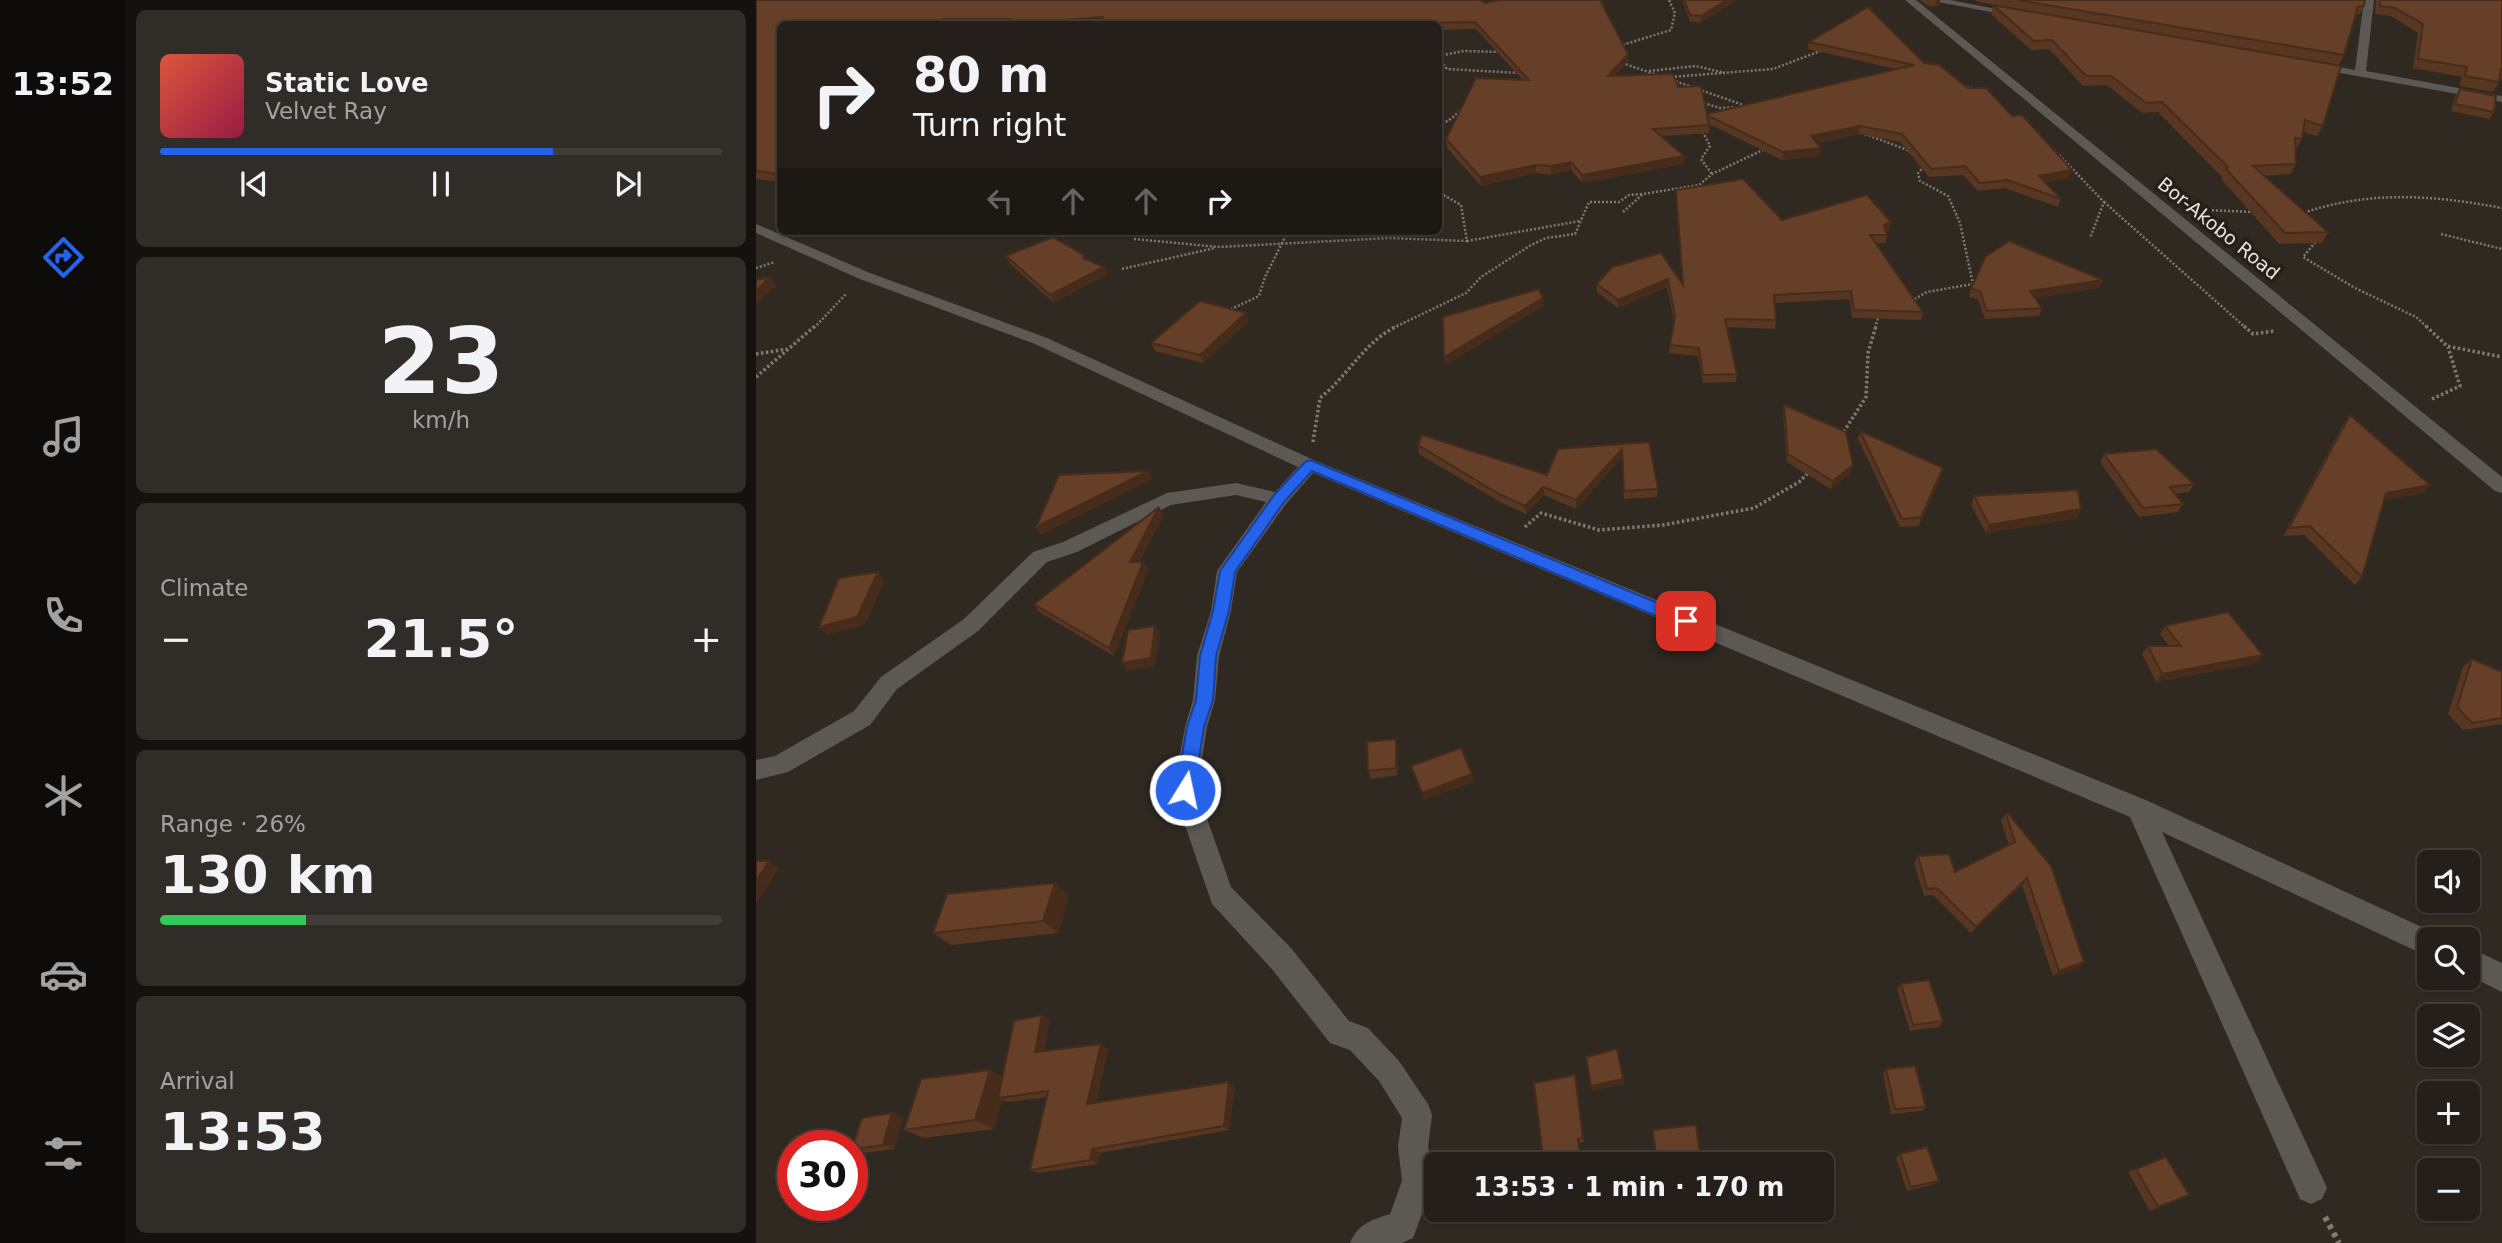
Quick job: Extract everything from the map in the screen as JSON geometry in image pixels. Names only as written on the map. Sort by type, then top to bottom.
[{"type":"street","name":"Bor-Akobo Road","points":[[1910,0],[2502,486]]},
{"type":"street","points":[[1933,0],[2027,16]]},
{"type":"street","points":[[2360,74],[2369,0]]},
{"type":"street","points":[[2295,62],[2502,99]]},
{"type":"street","points":[[756,228],[865,276],[1041,341],[1310,465],[2139,809],[2417,938]]},
{"type":"street","points":[[1310,465],[1279,499],[1227,571],[1221,611],[1208,656],[1205,700],[1194,734],[1185,790],[1221,895],[1281,958],[1340,1032],[1358,1038],[1389,1071],[1417,1115],[1413,1147],[1418,1181],[1402,1227],[1375,1235],[1366,1243]]},
{"type":"street","points":[[756,769],[780,765],[862,718],[889,683],[971,625],[1041,557],[1070,547],[1167,499],[1236,489],[1279,499]]},
{"type":"street","points":[[2139,809],[2311,1188]]},
{"type":"street","points":[[2480,967],[2502,978]]},
{"type":"path","points":[[1618,46],[1671,30],[1675,13],[1669,0]]},
{"type":"path","points":[[1666,78],[1773,69],[1833,47]]},
{"type":"path","points":[[1442,56],[1464,51],[1508,51]]},
{"type":"path","points":[[1442,62],[1447,69],[1528,73]]},
{"type":"path","points":[[1613,62],[1749,107],[1720,108],[1693,102]]},
{"type":"path","points":[[1647,72],[1686,64],[1715,68],[1726,73]]},
{"type":"path","points":[[1647,72],[1654,80]]},
{"type":"path","points":[[1957,87],[1979,87]]},
{"type":"path","points":[[1448,121],[1468,106]]},
{"type":"path","points":[[1696,120],[1710,146],[1701,159],[1712,174]]},
{"type":"path","points":[[1442,123],[1461,121]]},
{"type":"path","points":[[1857,131],[1917,153]]},
{"type":"path","points":[[1310,465],[1320,398],[1338,384],[1376,338],[1466,293],[1481,276],[1531,245],[1546,238],[1575,234],[1589,202],[1619,202],[1629,195],[1699,185],[1712,174],[1775,145]]},
{"type":"path","points":[[1903,305],[1927,292],[1973,284],[1960,223],[1948,196],[1920,181],[1918,173],[1934,155]]},
{"type":"path","points":[[2056,163],[2068,164],[2105,202],[2253,334],[2308,326]]},
{"type":"path","points":[[1442,194],[1461,205],[1467,241]]},
{"type":"path","points":[[1623,212],[1643,194]]},
{"type":"path","points":[[2304,222],[2292,217],[2316,207],[2370,198],[2422,194],[2502,208]]},
{"type":"path","points":[[2090,238],[2105,202]]},
{"type":"path","points":[[2168,211],[2219,209],[2257,212]]},
{"type":"path","points":[[1134,239],[1219,247],[1388,238],[1467,241],[1581,221]]},
{"type":"path","points":[[2316,228],[2319,239],[2303,257],[2355,288],[2416,317],[2447,346],[2460,386],[2409,410]]},
{"type":"path","points":[[2441,234],[2502,248]]},
{"type":"path","points":[[1225,312],[1259,296],[1265,277],[1286,235]]},
{"type":"path","points":[[1122,269],[1175,256],[1198,254],[1219,247]]},
{"type":"path","points":[[756,377],[803,339],[865,276]]},
{"type":"path","points":[[1840,437],[1866,397],[1868,353],[1878,318],[1890,311]]},
{"type":"path","points":[[2447,346],[2502,357]]},
{"type":"path","points":[[756,354],[788,349]]},
{"type":"path","points":[[1510,548],[1522,530],[1541,513],[1599,530],[1676,523],[1754,509],[1799,482],[1816,465]]},
{"type":"building","points":[[756,0],[1479,0],[1486,3],[1499,0],[1600,0],[1628,54],[1608,76],[1673,74],[1678,87],[1701,86],[1707,114],[1914,65],[1809,42],[1868,7],[1924,63],[1939,65],[1968,88],[1986,88],[2012,116],[2022,115],[2072,170],[2039,176],[2061,199],[2008,180],[1980,183],[1965,166],[1931,169],[1902,134],[1860,126],[1811,136],[1821,148],[1783,152],[1707,115],[1709,125],[1653,129],[1684,156],[1582,175],[1571,162],[1550,166],[1536,165],[1480,177],[1446,139],[1476,78],[1529,80],[1475,22],[1097,21],[1104,17],[1049,21],[777,21],[777,174],[756,171]]},
{"type":"building","points":[[1684,0],[1727,0],[1701,16],[1690,15]]},
{"type":"building","points":[[2017,0],[2365,0],[2364,6],[2358,7],[2344,55]]},
{"type":"building","points":[[2380,0],[2502,0],[2502,69],[2499,82],[2465,76],[2467,67],[2418,59],[2423,24],[2395,8],[2380,6]]},
{"type":"building","points":[[1993,5],[2341,66],[2323,126],[2305,120],[2302,139],[2295,138],[2296,164],[2253,166],[2328,232],[2285,233],[2226,169],[2228,167],[2162,102],[2146,103],[2111,76],[2086,76],[2052,40],[2034,41]]},
{"type":"building","points":[[2460,89],[2496,96],[2494,112],[2455,104]]},
{"type":"building","points":[[1743,179],[1782,220],[1867,195],[1891,222],[1884,225],[1887,235],[1870,235],[1923,312],[1854,310],[1851,291],[1774,295],[1776,320],[1725,319],[1737,374],[1703,375],[1699,348],[1670,345],[1675,316],[1668,279],[1618,300],[1597,284],[1612,267],[1661,253],[1683,285],[1676,190]]},
{"type":"building","points":[[1053,237],[1085,256],[1083,258],[1104,267],[1050,295],[1006,256]]},
{"type":"building","points":[[2009,241],[2103,280],[2030,291],[2042,308],[1987,311],[1980,291],[1971,289],[1985,257]]},
{"type":"building","points":[[770,277],[756,291],[756,280]]},
{"type":"building","points":[[1539,289],[1543,298],[1444,357],[1443,317]]},
{"type":"building","points":[[1200,301],[1246,313],[1200,355],[1151,343]]},
{"type":"building","points":[[1784,405],[1846,432],[1853,465],[1833,481],[1788,454]]},
{"type":"building","points":[[2350,415],[2430,485],[2386,493],[2362,577],[2310,526],[2289,528]]},
{"type":"building","points":[[1860,431],[1943,468],[1921,517],[1902,519]]},
{"type":"building","points":[[1422,435],[1547,475],[1558,449],[1649,442],[1658,489],[1624,491],[1622,449],[1576,500],[1543,487],[1525,506],[1499,494],[1418,445]]},
{"type":"building","points":[[2156,449],[2194,484],[2170,487],[2183,504],[2143,508],[2104,454]]},
{"type":"building","points":[[1148,471],[1036,527],[1059,475]]},
{"type":"building","points":[[2078,490],[2081,509],[1989,525],[1974,496]]},
{"type":"building","points":[[1159,507],[1130,562],[1143,562],[1109,648],[1034,604]]},
{"type":"building","points":[[878,572],[857,617],[819,627],[839,578]]},
{"type":"building","points":[[2228,612],[2263,655],[2162,674],[2148,646],[2181,646],[2165,626]]},
{"type":"building","points":[[1155,626],[1151,658],[1122,663],[1128,630]]},
{"type":"building","points":[[2472,659],[2502,672],[2502,718],[2472,723],[2457,707]]},
{"type":"building","points":[[1396,739],[1396,768],[1368,771],[1367,742]]},
{"type":"building","points":[[1461,748],[1472,774],[1422,793],[1411,766]]},
{"type":"building","points":[[2008,813],[2051,866],[2084,962],[2059,971],[2027,878],[1976,927],[1937,888],[1927,889],[1918,856],[1949,854],[1955,872],[2015,842],[2006,814]]},
{"type":"building","points":[[756,861],[769,861],[756,881]]},
{"type":"building","points":[[1055,883],[1043,921],[933,933],[947,894]]},
{"type":"building","points":[[1929,980],[1943,1021],[1913,1025],[1901,984]]},
{"type":"building","points":[[1042,1015],[1035,1052],[1101,1044],[1087,1104],[1229,1082],[1224,1126],[1092,1149],[1090,1160],[1030,1170],[1048,1091],[998,1098],[1014,1021]]},
{"type":"building","points":[[1617,1049],[1623,1079],[1591,1086],[1586,1057]]},
{"type":"building","points":[[1915,1066],[1926,1107],[1895,1109],[1886,1069]]},
{"type":"building","points":[[990,1070],[975,1120],[904,1130],[921,1079]]},
{"type":"building","points":[[1575,1075],[1583,1138],[1578,1139],[1580,1152],[1543,1152],[1534,1083]]},
{"type":"building","points":[[892,1113],[883,1145],[868,1147],[868,1130],[858,1130],[862,1118]]},
{"type":"building","points":[[1696,1125],[1699,1152],[1656,1152],[1653,1130]]},
{"type":"building","points":[[1927,1147],[1939,1181],[1911,1187],[1900,1154]]},
{"type":"building","points":[[2166,1157],[2189,1195],[2158,1207],[2136,1169]]},
{"type":"route","points":[[1185,790],[1195,727],[1205,700],[1208,656],[1221,611],[1227,571],[1279,499],[1310,465],[1686,621]]}]
